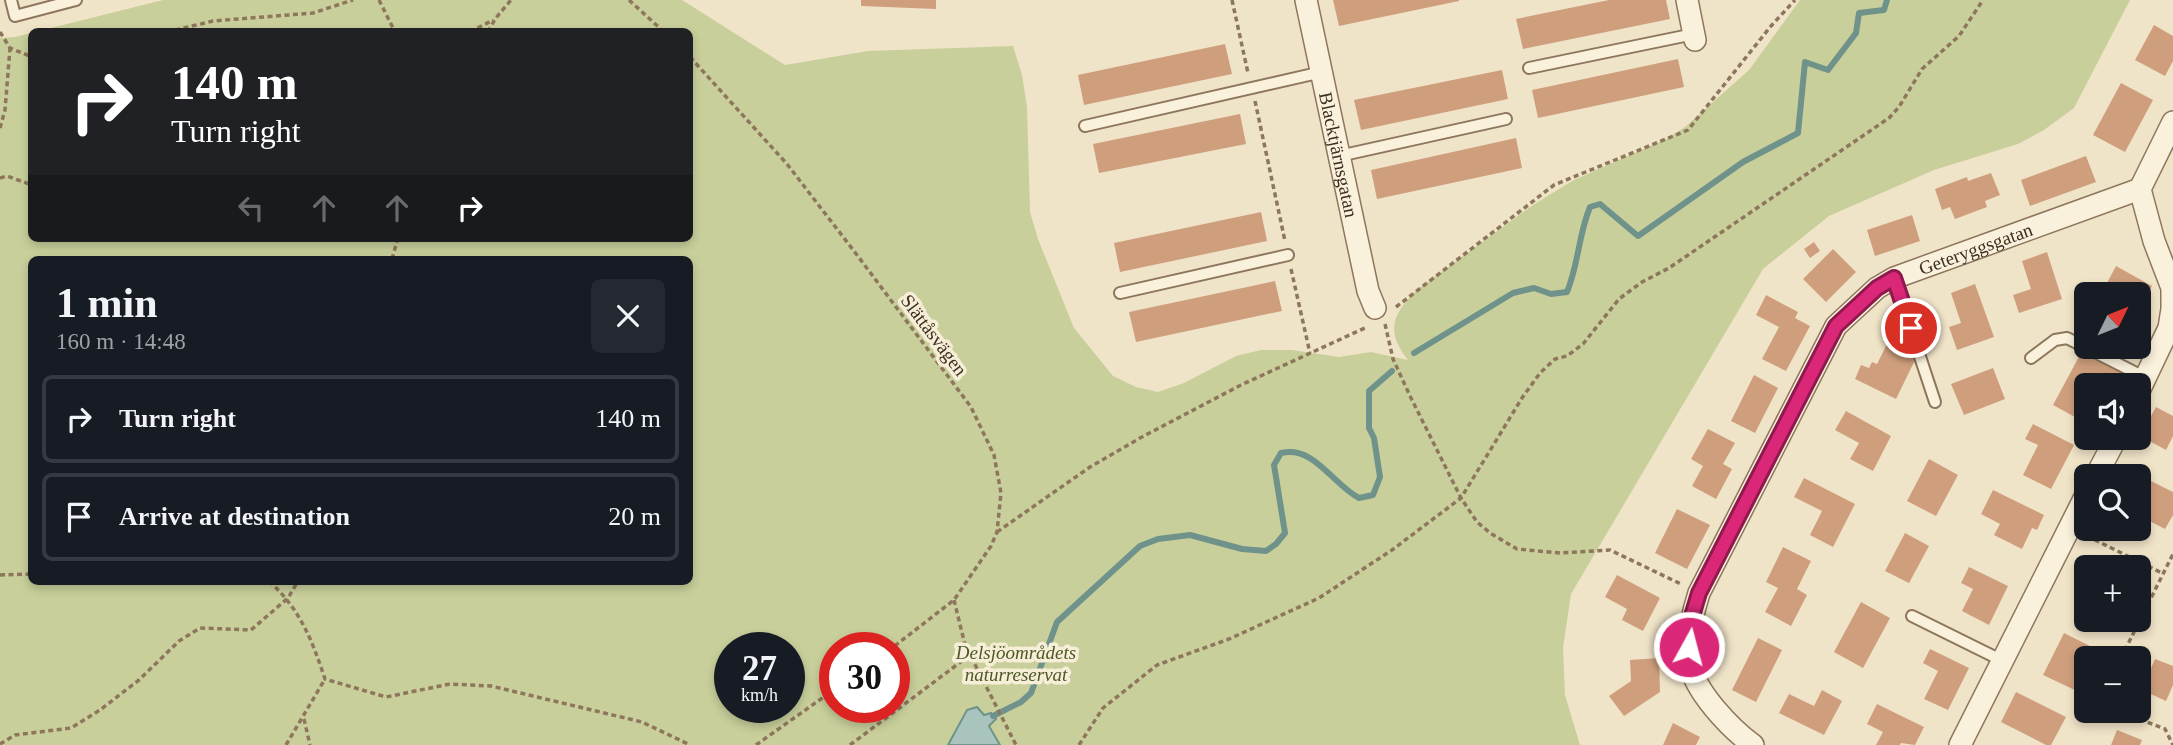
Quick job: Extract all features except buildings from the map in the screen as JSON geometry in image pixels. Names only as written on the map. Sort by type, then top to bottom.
[{"type":"street","name":"Blacktjärnsgatan","points":[[1306,0],[1368,291],[1381,314]]},
{"type":"street","points":[[1687,0],[1694,37]]},
{"type":"street","points":[[2148,373],[2169,328],[2172,288],[2154,241],[2140,188],[2173,122]]},
{"type":"street","name":"Geteryggsgatan","points":[[1753,745],[1728,723],[1690,666],[1692,616],[1699,593],[1836,326],[1868,296],[1894,278],[2140,188]]},
{"type":"street","points":[[1960,745],[2074,519]]},
{"type":"lane","points":[[11,0],[15,16],[76,0]]},
{"type":"lane","points":[[1529,68],[1694,37]]},
{"type":"lane","points":[[1085,126],[1322,72]]},
{"type":"lane","points":[[1339,156],[1506,119]]},
{"type":"lane","points":[[1120,293],[1288,255]]},
{"type":"lane","points":[[1894,278],[1936,402]]},
{"type":"lane","points":[[2031,358],[2055,340],[2067,338],[2123,373]]},
{"type":"lane","points":[[1912,616],[2003,661]]},
{"type":"path","points":[[379,0],[393,28]]},
{"type":"path","points":[[490,28],[511,0]]},
{"type":"path","points":[[629,0],[660,28]]},
{"type":"path","points":[[1232,0],[1311,354]]},
{"type":"path","points":[[997,532],[1090,467],[1140,438],[1241,385],[1311,354],[1381,314],[1554,185],[1688,130],[1795,0]]},
{"type":"path","points":[[1079,745],[1102,708],[1157,665],[1229,639],[1319,598],[1392,550],[1461,498],[1522,398],[1547,366],[1583,344],[1619,299],[1642,282],[1669,268],[1889,118],[1899,107],[1922,69],[1959,36],[1983,0]]},
{"type":"path","points":[[184,28],[214,21],[313,13],[350,1]]},
{"type":"path","points":[[478,28],[495,19]]},
{"type":"path","points":[[0,33],[10,48],[28,55]]},
{"type":"path","points":[[0,128],[5,110],[10,48]]},
{"type":"path","name":"Slättåsvägen","points":[[693,60],[787,164],[971,407],[994,455],[1001,493],[997,532],[954,600],[910,634]]},
{"type":"path","points":[[0,178],[7,176],[28,184]]},
{"type":"path","points":[[1381,314],[1393,359],[1461,498],[1477,522],[1490,533],[1517,548],[1559,553],[1610,550],[1699,593]]},
{"type":"path","points":[[2070,527],[2162,573]]},
{"type":"path","points":[[2127,646],[2173,554]]},
{"type":"path","points":[[0,575],[28,574]]},
{"type":"path","points":[[273,585],[288,598],[306,627],[325,679],[286,745]]},
{"type":"path","points":[[0,744],[15,735],[71,728],[139,681],[179,640],[200,628],[251,630],[288,598],[296,585]]},
{"type":"path","points":[[954,600],[965,645],[1016,745]]},
{"type":"path","points":[[850,745],[970,655]]},
{"type":"path","points":[[325,679],[386,697],[450,684],[491,686],[642,722],[690,745]]},
{"type":"path","points":[[756,745],[819,700]]},
{"type":"path","points":[[304,717],[310,745]]},
{"type":"path","points":[[2150,723],[2165,729],[2173,744]]},
{"type":"green space","name":"Delsjöområdets naturreservat","points":[[163,0],[682,0],[785,65],[868,51],[1013,46],[1022,75],[1027,107],[1030,212],[1074,328],[1113,376],[1136,387],[1158,392],[1184,383],[1236,356],[1261,350],[1292,350],[1339,357],[1371,352],[1408,360],[1396,340],[1395,323],[1402,307],[1418,289],[1533,205],[1572,181],[1666,139],[1685,127],[1749,70],[1800,0],[2130,0],[2074,108],[2044,130],[2018,144],[1934,170],[1829,216],[1763,269],[1571,594],[1563,648],[1565,695],[1580,745],[0,745],[0,38],[28,34],[28,242],[693,242],[693,28],[51,28]]},
{"type":"water","points":[[977,707],[984,715],[991,713],[996,719],[989,726],[1000,745],[948,745],[967,710]]},
{"type":"waterway","points":[[1414,353],[1513,293],[1534,288],[1551,294],[1567,292],[1590,207],[1600,204],[1638,236],[1743,162],[1798,133],[1805,62],[1828,70],[1856,33],[1859,13],[1884,10],[1887,0]]},
{"type":"waterway","points":[[993,716],[1021,702],[1031,693],[1057,622],[1140,546],[1158,539],[1190,535],[1242,549],[1266,551],[1276,544],[1285,533],[1274,465],[1281,453],[1293,452],[1313,460],[1359,498],[1373,495],[1380,477],[1374,438],[1369,428],[1369,391],[1392,371]]},
{"type":"route","points":[[1689,647],[1692,616],[1699,593],[1836,326],[1877,288],[1894,278],[1911,328]]}]
